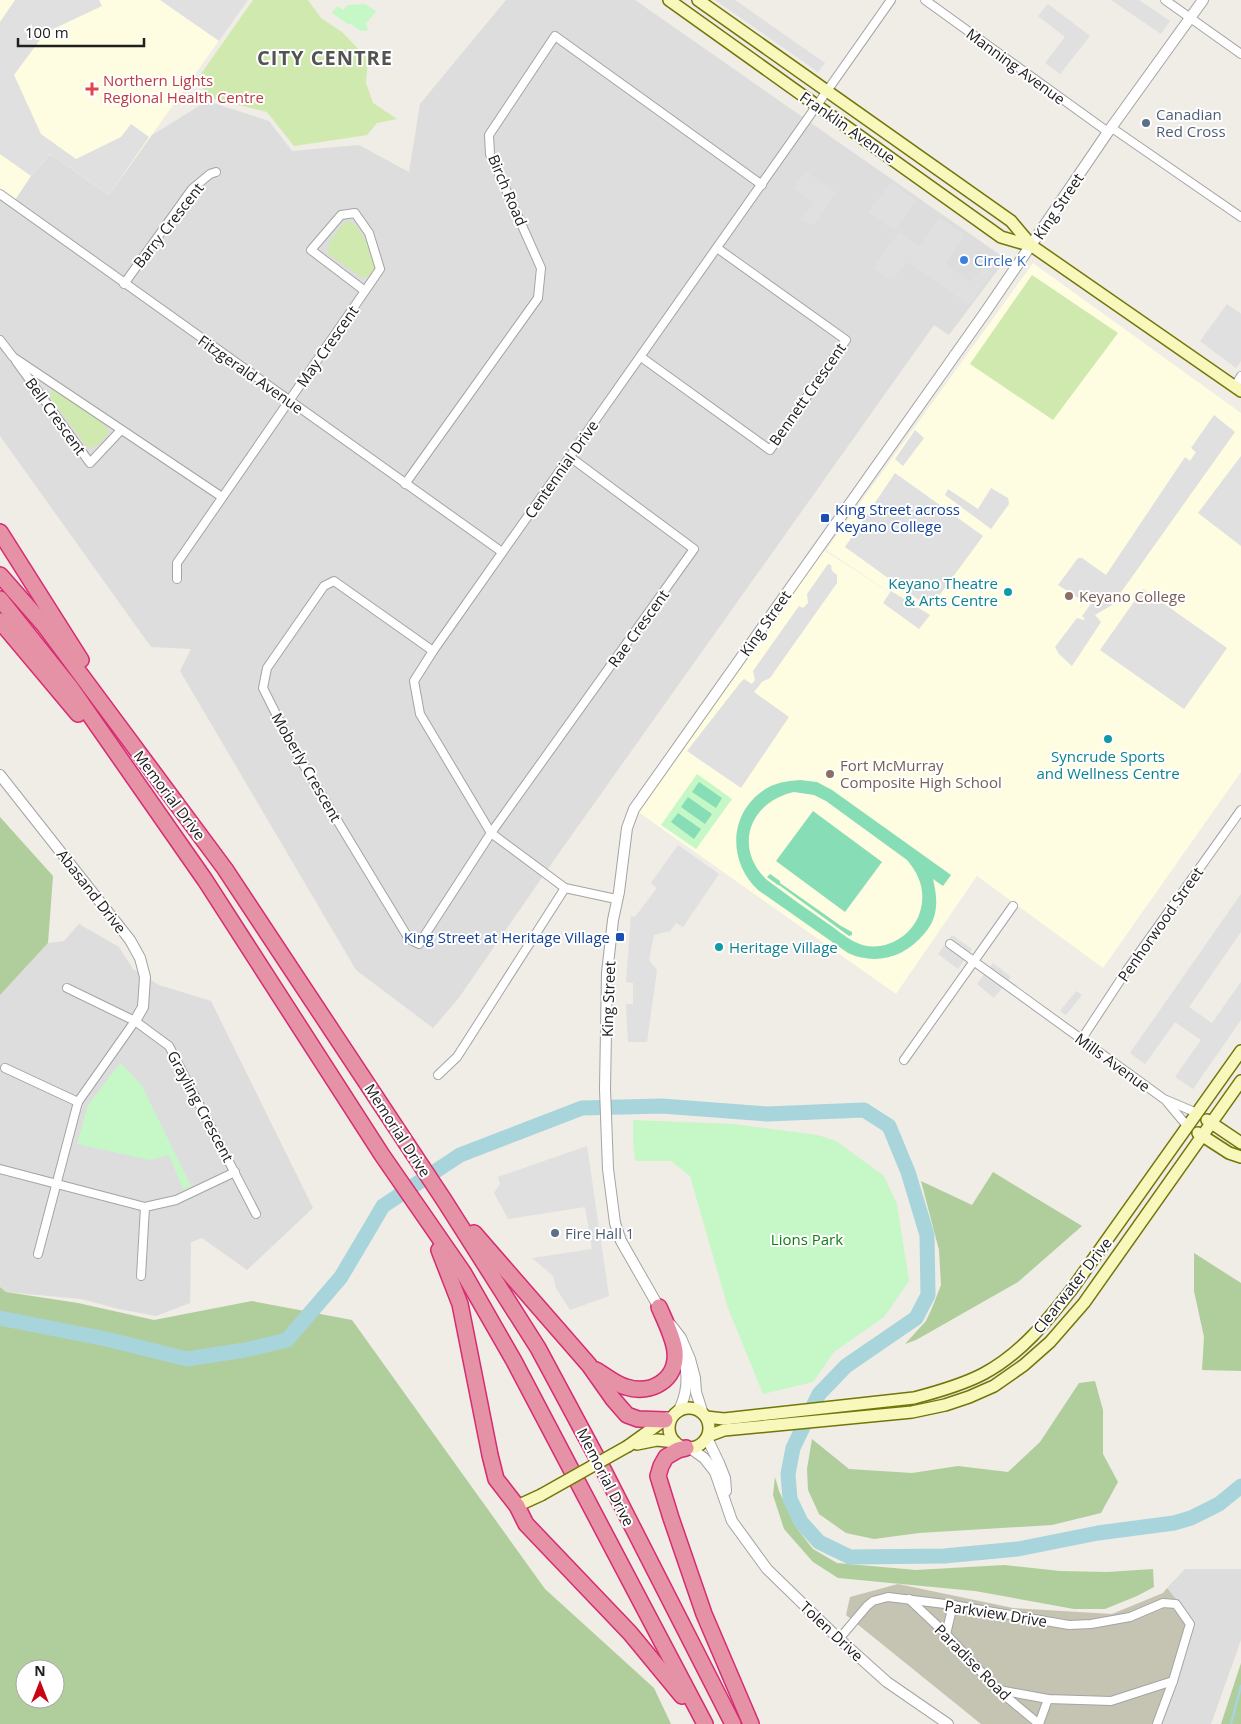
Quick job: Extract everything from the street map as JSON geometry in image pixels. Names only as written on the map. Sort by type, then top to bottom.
[{"type":"highway","points":[[0,532],[146,762]]},
{"type":"highway","name":"Memorial Drive","points":[[0,575],[44,625],[225,869],[444,1200],[538,1348],[604,1471],[733,1724]]},
{"type":"highway","name":"Memorial Drive","points":[[0,599],[71,688],[205,880],[382,1155],[463,1272],[514,1361],[704,1724]]},
{"type":"highway","points":[[0,621],[148,798]]},
{"type":"highway","points":[[444,1200],[589,1365],[613,1400],[627,1415],[638,1419],[673,1415]]},
{"type":"highway","points":[[424,1218],[447,1269],[460,1304],[496,1479],[517,1506],[526,1524],[630,1633],[704,1724]]},
{"type":"highway","points":[[589,1365],[624,1387],[646,1390],[663,1382],[673,1369],[675,1352],[659,1307]]},
{"type":"highway","points":[[684,1446],[666,1457],[658,1476],[704,1614],[751,1724]]},
{"type":"main road","name":"Franklin Avenue","points":[[670,0],[1001,236],[1032,246]]},
{"type":"main road","name":"Franklin Avenue","points":[[698,0],[1011,221],[1032,246],[1238,389]]},
{"type":"main road","name":"Clearwater Drive","points":[[707,1437],[724,1425],[914,1398],[960,1384],[984,1374],[1014,1354],[1043,1326],[1072,1289],[1241,1051]]},
{"type":"main road","name":"Clearwater Drive","points":[[704,1416],[724,1425],[888,1415],[944,1405],[994,1386],[1024,1365],[1050,1342],[1084,1303],[1241,1081]]},
{"type":"main road","points":[[1198,1114],[1241,1143]]},
{"type":"main road","points":[[1188,1126],[1229,1153],[1241,1158]]},
{"type":"main road","points":[[517,1506],[541,1495],[628,1446],[673,1415],[690,1408],[696,1409],[704,1416],[708,1423],[707,1437],[698,1446],[684,1446],[657,1440],[628,1446]]},
{"type":"main road","points":[[673,1415],[669,1427],[671,1436],[684,1446]]},
{"type":"street","name":"Centennial Drive","points":[[616,899],[565,888],[491,833],[420,714],[414,681],[432,651],[570,458],[891,0]]},
{"type":"street","name":"Manning Avenue","points":[[924,0],[1110,130],[1241,216]]},
{"type":"street","points":[[1165,0],[1241,54]]},
{"type":"street","name":"King Street","points":[[704,1416],[696,1392],[695,1378],[690,1359],[681,1338],[659,1307],[621,1241],[614,1223],[609,1179],[605,1089],[607,983],[616,899],[627,828],[641,797],[1032,246],[1110,130],[1203,0]]},
{"type":"street","name":"Birch Road","points":[[405,484],[538,298],[541,268],[490,154],[489,135],[555,36],[762,185]]},
{"type":"street","name":"Barry Crescent","points":[[124,284],[192,189],[210,174],[216,172]]},
{"type":"street","name":"Fitzgerald Avenue","points":[[0,195],[502,552]]},
{"type":"street","name":"May Crescent","points":[[289,401],[365,291],[380,269],[369,234],[355,213],[341,215],[311,250],[365,291]]},
{"type":"street","name":"Bennett Crescent","points":[[641,356],[770,450],[846,340],[717,248]]},
{"type":"street","name":"Bell Crescent","points":[[0,340],[90,463],[121,430]]},
{"type":"street","name":"Bell Crescent","points":[[13,357],[222,497]]},
{"type":"street","points":[[1238,389],[1241,376]]},
{"type":"street","points":[[177,579],[177,563],[289,401]]},
{"type":"street","name":"Rae Crescent","points":[[491,833],[694,550],[570,458]]},
{"type":"street","name":"Moberly Crescent","points":[[432,651],[334,581],[324,586],[267,668],[263,688],[291,744],[409,939],[419,944],[491,833]]},
{"type":"street","name":"Abasand Drive","points":[[0,775],[130,940],[137,952],[145,977],[143,1007],[135,1021]]},
{"type":"street","name":"Penhorwood Street","points":[[1081,1040],[1127,970],[1241,810]]},
{"type":"street","points":[[438,1075],[456,1056],[565,888]]},
{"type":"street","points":[[904,1060],[1013,906]]},
{"type":"street","name":"Mills Avenue","points":[[950,944],[1164,1099],[1198,1114]]},
{"type":"street","name":"Grayling Crescent","points":[[0,1169],[145,1207],[176,1200],[235,1172],[169,1046],[135,1021],[67,988]]},
{"type":"street","points":[[38,1254],[78,1102],[135,1021]]},
{"type":"street","points":[[5,1068],[78,1102]]},
{"type":"street","name":"Mills Avenue","points":[[1164,1099],[1188,1126]]},
{"type":"street","points":[[235,1172],[256,1214]]},
{"type":"street","points":[[142,1276],[145,1207]]},
{"type":"street","name":"King Street","points":[[671,1326],[685,1364],[686,1374],[685,1395],[673,1415]]},
{"type":"street","name":"Tolen Drive","points":[[707,1437],[725,1478],[732,1521]]},
{"type":"street","name":"Tolen Drive","points":[[684,1446],[704,1458],[715,1472],[732,1521],[767,1569],[839,1640],[887,1682],[948,1724]]},
{"type":"street","name":"Parkview Drive","points":[[839,1640],[866,1606],[873,1601],[888,1597],[953,1605],[1069,1625],[1092,1624],[1130,1617],[1163,1603],[1168,1603],[1176,1604],[1190,1624],[1174,1681]]},
{"type":"street","name":"Paradise Road","points":[[908,1599],[946,1634],[998,1689],[1039,1724]]},
{"type":"street","points":[[946,1634],[953,1605]]},
{"type":"street","points":[[998,1689],[1048,1699],[1111,1701],[1174,1681]]},
{"type":"street","points":[[1157,1724],[1174,1681]]},
{"type":"street","points":[[1039,1724],[1048,1699]]},
{"type":"shaded area","name":"Northern Lights Regional Health Centre","points":[[0,0],[248,0],[109,195],[50,154],[31,176],[13,203],[0,194]]},
{"type":"shaded area","points":[[15,0],[99,0],[102,6],[45,33],[14,75],[41,134],[76,159],[121,137],[131,124],[149,137],[109,195],[50,154],[31,176],[0,154],[0,22]]},
{"type":"shaded area","points":[[160,0],[248,0],[219,41]]},
{"type":"shaded area","points":[[506,0],[635,0],[1006,259],[949,335],[934,325],[559,853],[458,999],[433,1028],[356,970],[180,671],[191,649],[151,647],[0,436],[0,194],[31,176],[50,154],[109,194],[149,137],[207,101],[269,121],[292,151],[359,145],[409,172],[420,104]]},
{"type":"shaded area","points":[[715,0],[735,0],[825,63],[818,72]]},
{"type":"shaded area","points":[[1111,0],[1139,0],[1170,21],[1161,34]]},
{"type":"shaded area","points":[[1048,4],[1090,36],[1060,74],[1045,63],[1065,37],[1038,16]]},
{"type":"shaded area","points":[[805,171],[836,192],[813,226],[801,219],[813,202],[793,188]]},
{"type":"shaded area","points":[[891,182],[917,201],[894,231],[868,212]]},
{"type":"shaded area","points":[[939,217],[965,235],[945,264],[971,282],[983,267],[992,273],[969,305],[907,262],[892,281],[873,268],[899,232],[919,246]]},
{"type":"shaded area","name":"Keyano College","points":[[1033,263],[1241,413],[1241,772],[1103,968],[977,876],[896,994],[634,809],[819,547],[906,603],[826,550]]},
{"type":"shaded area","points":[[1227,304],[1241,314],[1241,361],[1236,368],[1200,341]]},
{"type":"shaded area","points":[[1214,415],[1235,432],[1112,605],[1095,615],[1101,622],[1072,666],[1059,654],[1055,647],[1077,618],[1085,619],[1082,616],[1093,601],[1091,599],[1086,603],[1058,585],[1078,558],[1082,558],[1106,575],[1185,457],[1190,461],[1196,452],[1191,448]]},
{"type":"shaded area","points":[[915,430],[924,438],[903,466],[895,459]]},
{"type":"shaded area","points":[[1241,456],[1241,546],[1198,513]]},
{"type":"shaded area","points":[[895,473],[983,536],[930,608],[845,547]]},
{"type":"shaded area","points":[[991,488],[1008,498],[1009,504],[991,529],[945,495],[948,489],[978,509]]},
{"type":"shaded area","points":[[828,564],[831,565],[832,571],[837,575],[837,583],[770,678],[762,682],[754,692],[789,717],[741,788],[687,751],[740,683],[744,679],[752,684],[755,680],[753,671],[799,606],[803,608],[808,603],[807,594]]},
{"type":"shaded area","points":[[1143,589],[1227,648],[1184,709],[1100,650]]},
{"type":"shaded area","points":[[891,591],[930,615],[919,629],[883,603]]},
{"type":"shaded area","points":[[678,845],[719,874],[683,927],[676,923],[670,931],[654,935],[649,960],[657,970],[647,1042],[628,1042],[626,1004],[633,1004],[633,983],[626,982],[631,916],[635,917],[657,888],[651,883]]},
{"type":"shaded area","points":[[1241,894],[1241,932],[1189,1007],[1212,1023],[1241,982],[1241,1020],[1193,1089],[1175,1077],[1201,1040],[1175,1022],[1145,1064],[1130,1053]]},
{"type":"shaded area","points":[[79,924],[119,947],[133,969],[159,985],[211,1001],[313,1208],[247,1270],[202,1238],[191,1242],[190,1303],[156,1316],[81,1299],[6,1292],[0,1287],[0,995],[48,943],[64,941]]},
{"type":"shaded area","points":[[952,935],[972,949],[958,969],[938,954]]},
{"type":"shaded area","points":[[993,963],[1011,977],[994,998],[977,984]]},
{"type":"shaded area","points":[[1076,991],[1082,995],[1066,1015],[1060,1011]]},
{"type":"shaded area","points":[[587,1146],[609,1296],[570,1310],[556,1288],[553,1276],[532,1258],[592,1249],[585,1207],[508,1219],[494,1193],[500,1184],[498,1177]]},
{"type":"shaded area","points":[[1185,1569],[1241,1569],[1241,1640],[1211,1724],[1162,1724],[1178,1672],[1189,1615],[1167,1588]]},
{"type":"shaded area","points":[[898,1584],[1013,1608],[1112,1614],[1163,1593],[1167,1588],[1189,1615],[1191,1634],[1162,1724],[981,1724],[846,1615],[850,1597]]},
{"type":"green space","points":[[253,0],[308,0],[321,18],[342,32],[368,59],[366,83],[373,103],[397,119],[377,123],[367,135],[294,146],[267,112],[211,98],[196,81]]},
{"type":"green space","points":[[365,4],[376,11],[366,24],[368,30],[366,31],[348,24],[332,13],[337,6],[344,10],[347,5]]},
{"type":"green space","points":[[348,221],[356,225],[369,246],[375,270],[369,277],[362,277],[329,255],[328,246],[330,242],[344,223]]},
{"type":"green space","points":[[1032,275],[1118,333],[1053,420],[970,364]]},
{"type":"green space","points":[[55,390],[102,422],[108,430],[108,434],[99,444],[94,447],[87,447],[51,398],[52,391]]},
{"type":"green space","points":[[697,774],[732,799],[696,849],[661,825]]},
{"type":"green space","points":[[800,780],[817,782],[832,790],[951,875],[943,886],[933,879],[936,903],[933,920],[924,934],[908,949],[899,954],[879,959],[869,959],[848,953],[758,890],[748,878],[737,850],[736,836],[746,808],[769,787]],"holes":[[[794,792],[814,795],[826,801],[907,860],[915,872],[922,891],[920,912],[910,929],[894,942],[875,946],[865,946],[855,942],[767,880],[757,867],[751,854],[749,841],[751,828],[757,816],[766,805],[779,797]]]},
{"type":"green space","points":[[699,782],[722,798],[716,808],[692,792]]},
{"type":"green space","points":[[688,797],[712,814],[705,824],[681,807]]},
{"type":"green space","points":[[813,811],[882,862],[845,912],[776,861]]},
{"type":"green space","points":[[678,813],[701,829],[694,839],[671,822]]},
{"type":"green space","points":[[0,817],[53,876],[48,943],[0,995]]},
{"type":"green space","points":[[770,874],[780,883],[852,932],[852,935],[849,936],[767,877]]},
{"type":"green space","points":[[120,1063],[141,1084],[191,1186],[183,1189],[169,1155],[150,1160],[77,1144],[88,1105]]},
{"type":"green space","name":"Lions Park","points":[[633,1120],[733,1124],[818,1135],[836,1141],[884,1176],[897,1204],[909,1281],[884,1317],[834,1352],[813,1382],[763,1394],[728,1308],[690,1176],[671,1161],[635,1161]]},
{"type":"green space","points":[[993,1172],[1082,1226],[1018,1282],[916,1340],[905,1344],[926,1321],[941,1285],[939,1250],[921,1181],[972,1205]]},
{"type":"green space","points":[[1194,1253],[1241,1283],[1241,1371],[1202,1370],[1204,1337],[1194,1291]]},
{"type":"green space","points":[[0,1287],[6,1292],[78,1303],[154,1320],[252,1301],[352,1320],[545,1589],[654,1688],[671,1724],[0,1724]]},
{"type":"green space","points":[[1095,1381],[1103,1410],[1103,1454],[1118,1482],[1101,1513],[1052,1525],[919,1533],[874,1539],[846,1533],[819,1514],[808,1490],[807,1469],[812,1439],[849,1469],[912,1473],[958,1466],[1008,1472],[1040,1442],[1079,1383]]},
{"type":"green space","points":[[775,1477],[779,1491],[795,1526],[813,1549],[837,1563],[916,1570],[1004,1565],[1060,1571],[1107,1572],[1153,1569],[1154,1587],[1105,1609],[1074,1609],[975,1591],[838,1578],[813,1562],[784,1529],[773,1495]]},
{"type":"green space","points":[[1241,1663],[1241,1724],[1221,1724]]},
{"type":"waterway","points":[[0,1318],[106,1339],[187,1359],[245,1350],[287,1340],[341,1277],[383,1206],[460,1155],[582,1108],[662,1106],[767,1114],[864,1110],[889,1126],[908,1172],[927,1235],[928,1295],[916,1318],[846,1366],[819,1394],[793,1448],[788,1474],[790,1499],[801,1522],[819,1542],[850,1557],[944,1556],[1018,1549],[1098,1533],[1174,1523],[1191,1518],[1219,1504],[1241,1486]]},
{"type":"waterway","points":[[1231,1724],[1241,1686]]},
{"type":"place","name":"Northern Lights Regional Health Centre","points":[[92,89]]},
{"type":"place","name":"Canadian Red Cross","points":[[1146,123]]},
{"type":"place","name":"Circle K","points":[[964,260]]},
{"type":"place","name":"King Street across Keyano College","points":[[825,518]]},
{"type":"place","name":"Keyano Theatre & Arts Centre","points":[[1008,592]]},
{"type":"place","name":"Keyano College","points":[[1069,596]]},
{"type":"place","name":"Syncrude Sports and Wellness Centre","points":[[1108,739]]},
{"type":"place","name":"Fort McMurray Composite High School","points":[[830,774]]},
{"type":"place","name":"King Street at Heritage Village","points":[[620,937]]},
{"type":"place","name":"Heritage Village","points":[[719,947]]},
{"type":"place","name":"Fire Hall 1","points":[[555,1233]]},
{"type":"district","name":"CITY CENTRE","points":[[325,57]]}]
